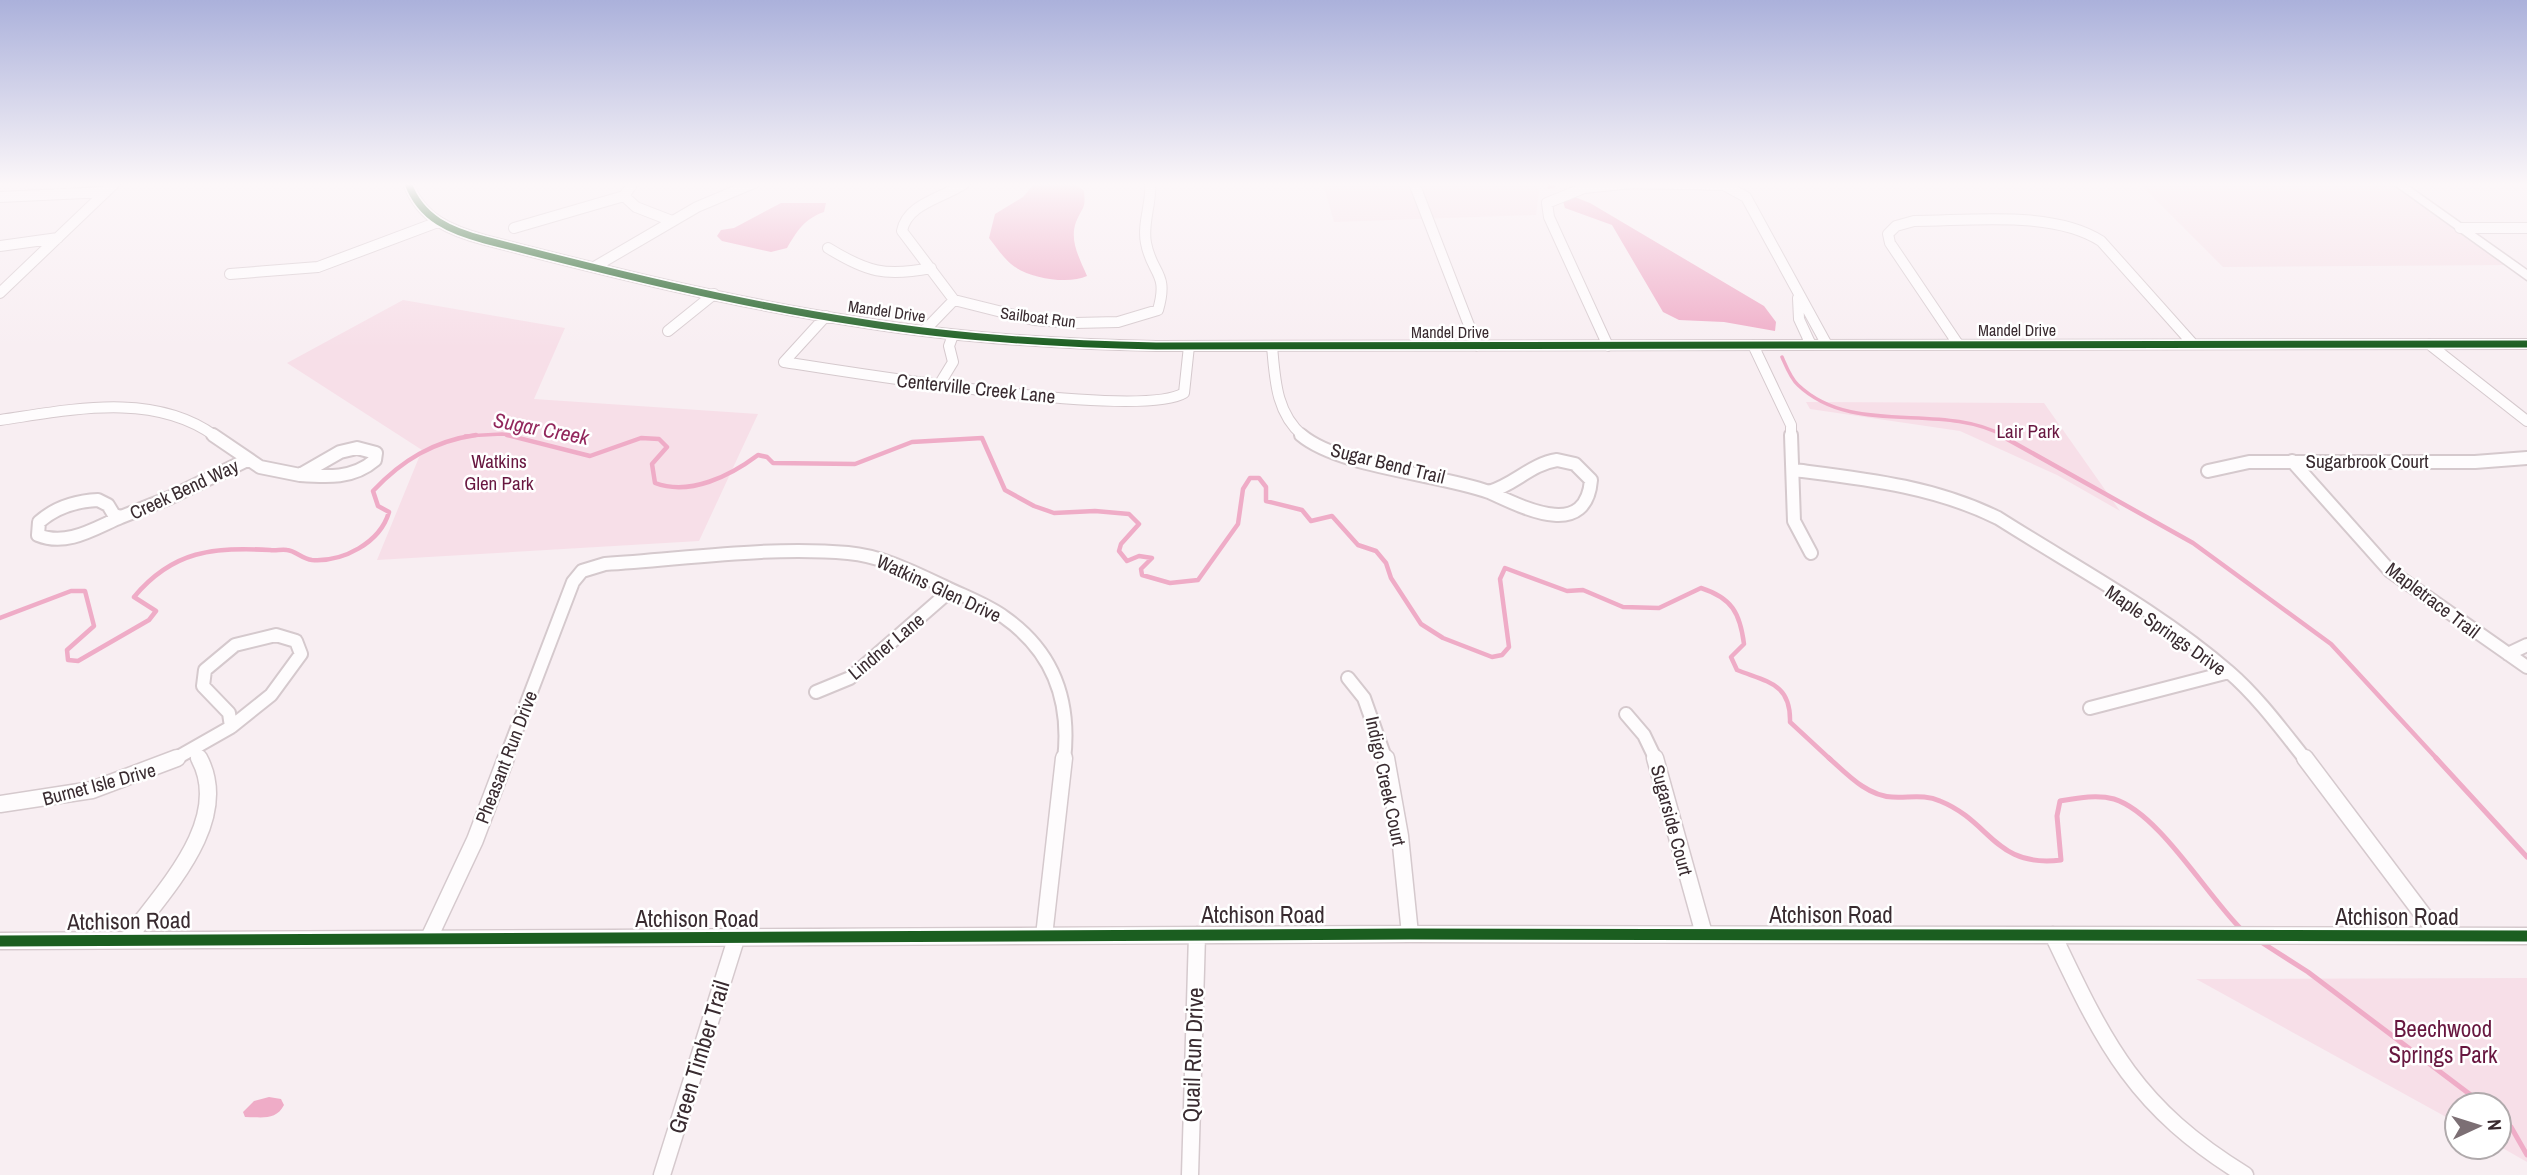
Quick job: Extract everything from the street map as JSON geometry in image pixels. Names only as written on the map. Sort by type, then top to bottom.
[{"type":"street","points":[[0,246],[58,238]]},
{"type":"street","points":[[0,293],[58,238]]},
{"type":"street","points":[[230,274],[318,267],[396,238]]},
{"type":"street","name":"Mandel Drive","points":[[474,238],[714,294],[826,316],[953,335],[1045,342],[1189,346],[2527,344]]},
{"type":"street","points":[[596,266],[644,238]]},
{"type":"street","points":[[907,238],[954,300],[925,331]]},
{"type":"street","name":"Sailboat Run","points":[[954,300],[1034,320],[1075,323],[1118,322],[1158,310],[1166,289],[1165,280],[1146,244],[1146,238]]},
{"type":"street","points":[[1436,238],[1478,346]]},
{"type":"street","points":[[1559,238],[1608,346]]},
{"type":"street","points":[[1769,238],[1798,297],[1827,345]]},
{"type":"street","points":[[1889,238],[1958,344]]},
{"type":"street","points":[[2097,238],[2193,344]]},
{"type":"street","points":[[2474,238],[2527,275]]},
{"type":"street","points":[[828,248],[868,272],[904,274],[931,268]]},
{"type":"street","points":[[668,331],[714,294]]},
{"type":"street","points":[[1798,297],[1799,319],[1811,345]]},
{"type":"street","name":"Centerville Creek Lane","points":[[826,316],[784,362],[939,385],[1124,401],[1179,396],[1186,389],[1189,346]]},
{"type":"street","points":[[939,385],[953,362],[949,346],[953,335]]},
{"type":"street","points":[[2429,344],[2527,421]]},
{"type":"street","points":[[1754,345],[1791,425],[1794,520],[1811,552]]},
{"type":"street","name":"Sugar Bend Trail","points":[[1272,346],[1286,417],[1309,440],[1344,454],[1436,474],[1489,492]]},
{"type":"street","points":[[0,420],[87,410],[156,412],[193,422],[266,470],[300,475],[337,477],[358,472],[375,460],[376,453],[365,447],[349,449],[300,475]]},
{"type":"street","name":"Sugarbrook Court","points":[[2208,471],[2234,463],[2511,461],[2527,458]]},
{"type":"street","name":"Creek Bend Way","points":[[121,517],[114,515],[103,502],[80,501],[45,517],[37,531],[42,538],[63,538],[121,517],[169,498],[247,460]]},
{"type":"street","points":[[1557,460],[1583,469],[1591,480],[1592,490],[1591,498],[1581,510],[1558,515],[1531,510],[1489,492],[1505,488],[1538,463],[1557,460]]},
{"type":"street","name":"Mapletrace Trail","points":[[2292,461],[2390,571],[2527,667]]},
{"type":"street","name":"Maple Springs Drive","points":[[1794,470],[1918,488],[1969,503],[1998,518],[2166,625],[2229,672],[2259,702],[2338,799],[2439,936]]},
{"type":"street","name":"Watkins Glen Drive","points":[[579,574],[605,564],[830,551],[889,562],[1003,616],[1021,631],[1048,663],[1064,701],[1066,742],[1044,936]]},
{"type":"street","name":"Pheasant Run Drive","points":[[429,938],[475,840],[573,582],[579,574]]},
{"type":"street","name":"Lindner Lane","points":[[816,692],[850,678],[951,590]]},
{"type":"street","name":"Burnet Isle Drive","points":[[0,804],[37,801],[122,781],[195,752],[231,727],[271,693],[296,664],[301,654],[296,641],[276,635],[251,638],[222,653],[205,670],[203,686],[229,713],[231,727]]},
{"type":"street","points":[[2508,654],[2527,645]]},
{"type":"street","points":[[2090,708],[2229,672]]},
{"type":"street","name":"Indigo Creek Court","points":[[1348,678],[1371,707],[1392,788],[1410,934]]},
{"type":"street","name":"Sugarside Court","points":[[1626,714],[1644,735],[1654,754],[1704,934]]},
{"type":"street","points":[[128,939],[194,843],[206,819],[211,788],[207,768],[195,752]]},
{"type":"street","name":"Atchison Road","points":[[0,941],[1410,934],[2527,936]]},
{"type":"street","name":"Quail Run Drive","points":[[1190,1175],[1197,935]]},
{"type":"street","points":[[2053,935],[2105,1044],[2139,1091],[2168,1121],[2204,1150],[2245,1175]]},
{"type":"street","name":"Green Timber Trail","points":[[662,1175],[736,939]]},
{"type":"shaded area","points":[[719,238],[793,238],[787,248],[771,252],[722,241]]},
{"type":"shaded area","points":[[989,238],[1074,238],[1076,250],[1087,276],[1059,280],[1027,273],[1011,264]]},
{"type":"shaded area","points":[[1620,238],[1649,238],[1764,306],[1776,322],[1775,331],[1724,322],[1679,320],[1663,312]]},
{"type":"shaded area","points":[[2194,238],[2474,238],[2512,265],[2223,267]]},
{"type":"shaded area","points":[[269,1097],[281,1099],[284,1105],[277,1114],[268,1117],[245,1117],[243,1112],[254,1101]]},
{"type":"green space","name":"Watkins Glen Park","points":[[403,300],[565,328],[534,399],[758,414],[699,541],[377,560],[422,450],[287,363]]},
{"type":"green space","name":"Lair Park","points":[[1806,402],[2044,403],[2120,511],[2057,475],[1960,431],[1810,409]]},
{"type":"green space","name":"Beechwood Springs Park","points":[[2527,978],[2527,1162],[2513,1154],[2513,1091],[2443,1091],[2443,1115],[2196,979]]},
{"type":"waterway","points":[[1782,357],[1798,385],[1820,401],[1845,410],[1871,415],[1953,421],[1979,426],[2004,436]]},
{"type":"waterway","points":[[507,435],[590,456],[641,438],[659,439],[667,447],[652,464],[655,483],[682,487],[722,477],[758,455],[767,457],[773,463],[855,464],[912,442],[982,438],[1005,490],[1034,506],[1054,513],[1095,511],[1129,514],[1139,524],[1121,544],[1119,551],[1127,561],[1139,556],[1152,558],[1141,569],[1142,575],[1170,583],[1198,580],[1238,524],[1243,489],[1250,478],[1259,478],[1266,487],[1266,501],[1302,510],[1311,521],[1332,516],[1358,545],[1376,551],[1386,563],[1391,578],[1421,624],[1443,638],[1492,657],[1502,655],[1509,647],[1500,579],[1505,568],[1567,591],[1583,590],[1623,607],[1659,608],[1701,588],[1712,592],[1733,608],[1740,624],[1744,644],[1731,657],[1737,670],[1767,681],[1782,692],[1789,709],[1790,722],[1831,760]]},
{"type":"waterway","points":[[2000,435],[2193,543],[2331,644],[2438,760]]},
{"type":"waterway","name":"Sugar Creek","points":[[465,436],[473,436]]},
{"type":"waterway","name":"Sugar Creek","points":[[0,618],[71,591],[85,591],[94,626],[67,650],[68,660],[78,661],[149,620],[156,611],[134,597],[149,581],[179,561],[231,549],[287,550],[308,559],[324,560],[348,554],[359,548],[378,533],[389,512],[378,506],[373,491],[384,480],[407,461],[433,447],[473,436]]},
{"type":"waterway","name":"Sugar Creek","points":[[473,436],[518,436]]},
{"type":"waterway","points":[[1829,758],[1874,793],[1940,801],[1971,820],[2007,850],[2039,861],[2061,860],[2057,816],[2060,801],[2094,797],[2114,799],[2131,807],[2165,838],[2242,930]]},
{"type":"waterway","points":[[2436,758],[2527,857]]},
{"type":"waterway","points":[[2261,942],[2308,972],[2465,1091]]},
{"type":"waterway","points":[[2513,1130],[2527,1155]]},
{"type":"cycle path","points":[[477,238],[705,293],[809,314],[913,330],[1065,343],[1156,346],[2527,344]]},
{"type":"cycle path","points":[[0,941],[1410,934],[2527,936]]}]
